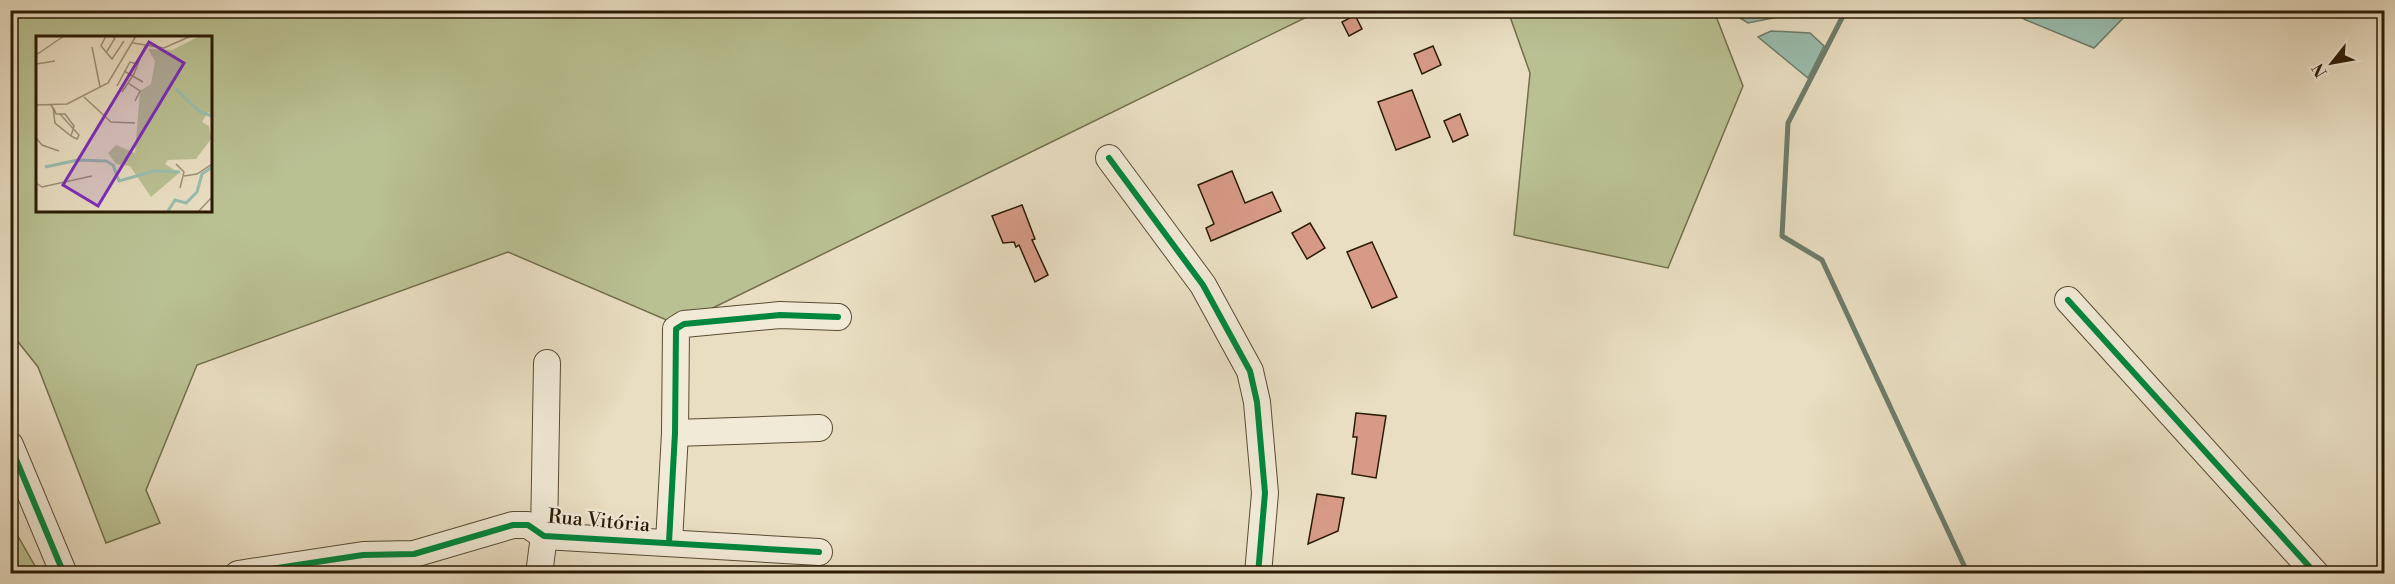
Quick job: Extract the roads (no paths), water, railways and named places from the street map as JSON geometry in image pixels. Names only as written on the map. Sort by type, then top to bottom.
[{"type":"street","points":[[1109,158],[1203,285],[1250,371],[1257,402],[1265,493],[1258,573]]},
{"type":"street","points":[[2068,300],[2316,573]]},
{"type":"street","points":[[669,542],[675,433],[674,336],[676,329],[680,325],[780,315],[838,317]]},
{"type":"street","points":[[539,573],[552,536],[556,364]]},
{"type":"street","points":[[675,433],[819,428]]},
{"type":"street","points":[[10,445],[64,573]]},
{"type":"street","name":"Rua Vitória","points":[[238,573],[364,564],[414,554],[513,525],[528,525],[552,536],[819,552]]},
{"type":"waterway","points":[[1846,10],[1788,123],[1782,236],[1822,260],[1968,574]]}]
